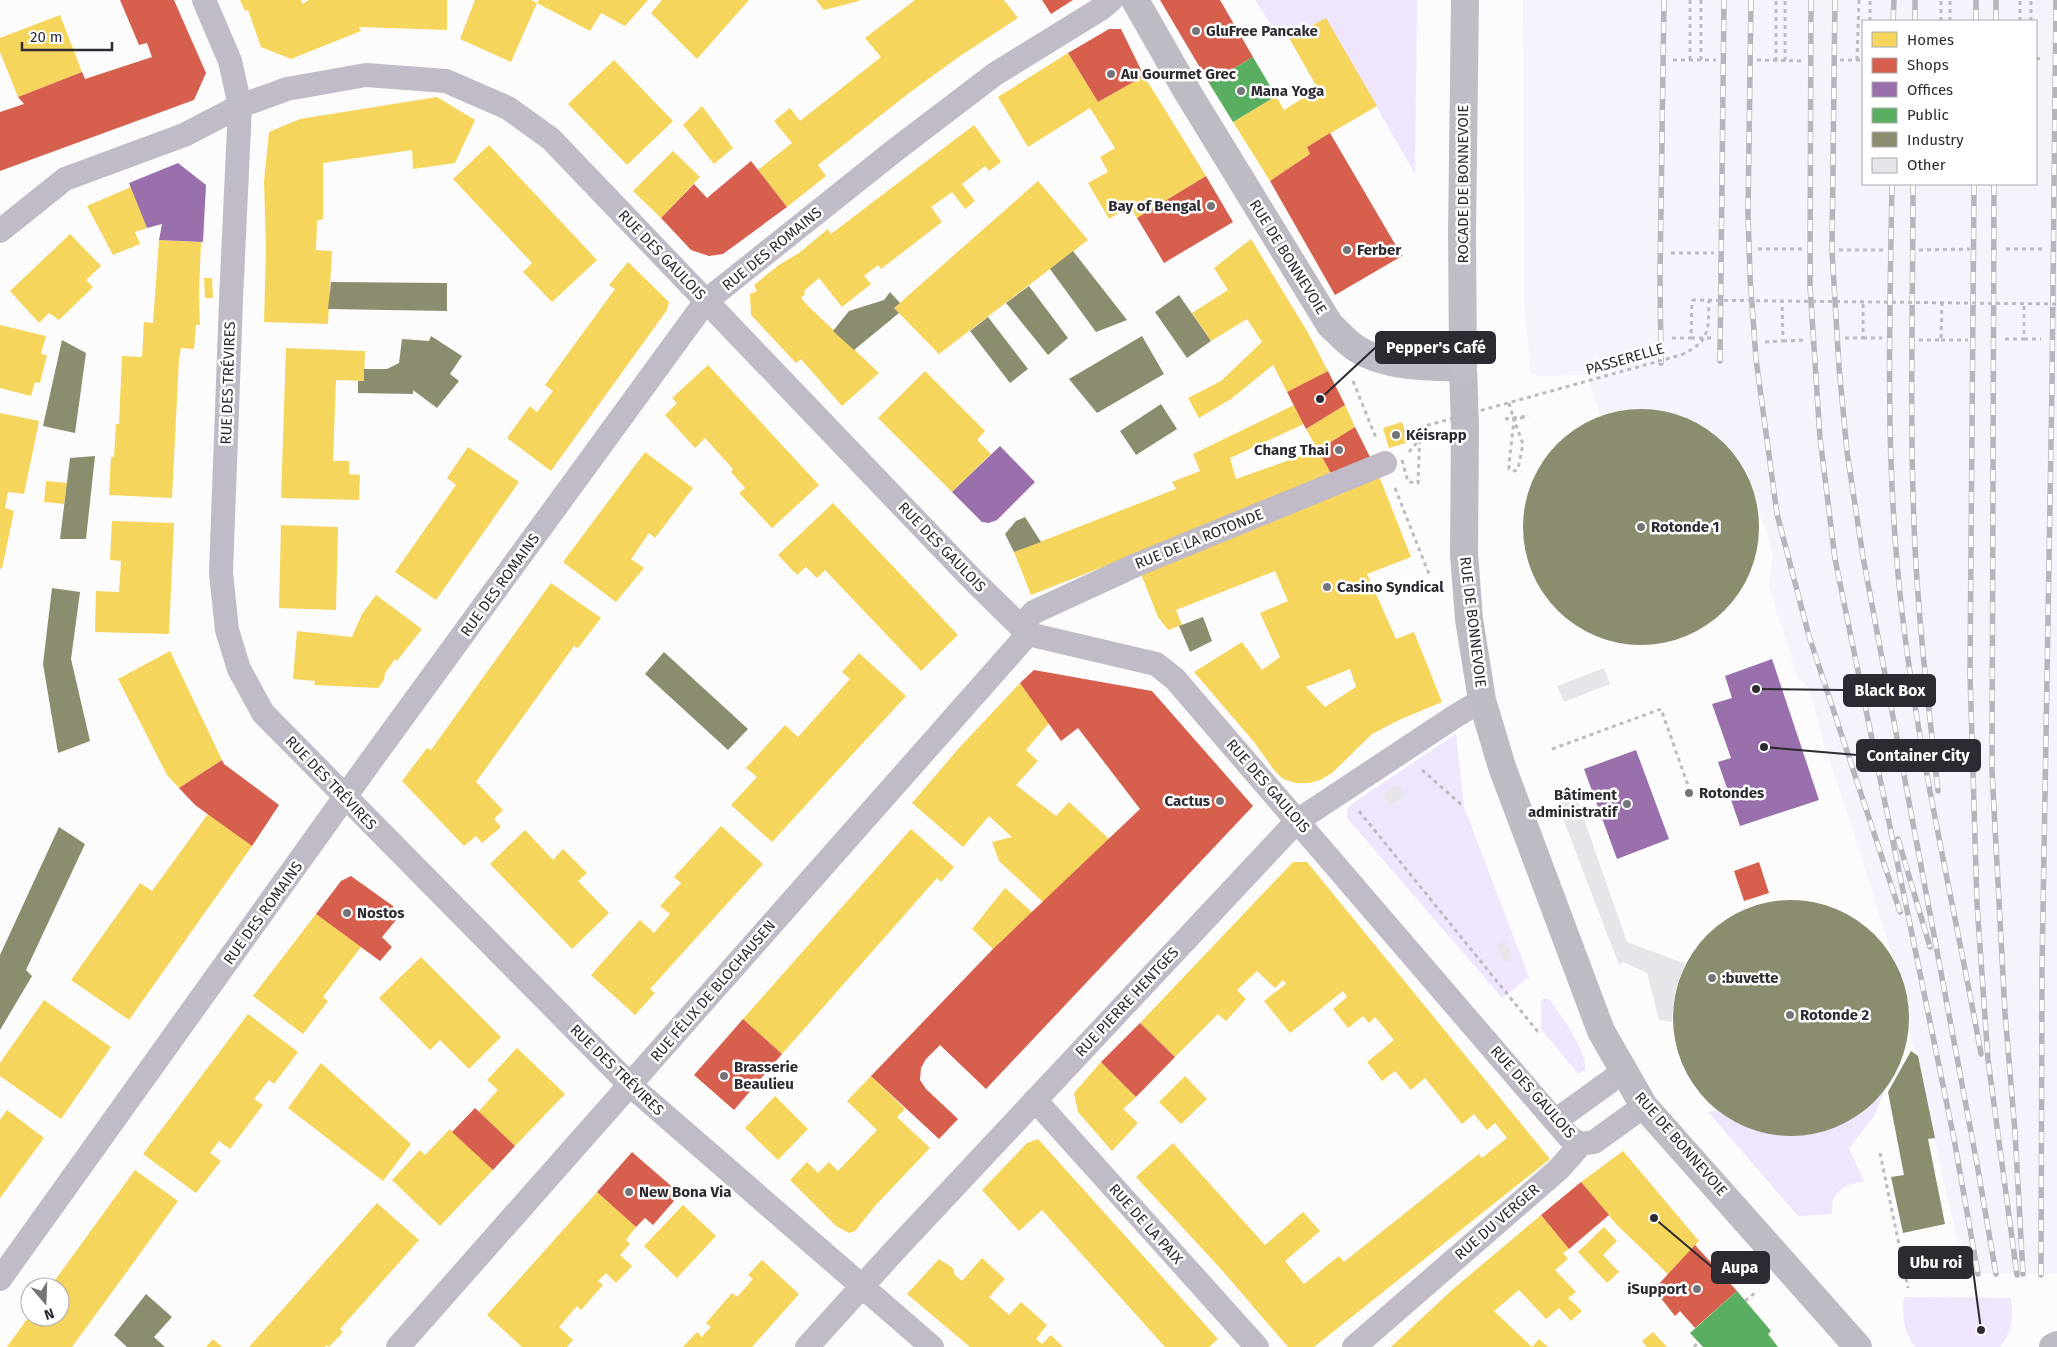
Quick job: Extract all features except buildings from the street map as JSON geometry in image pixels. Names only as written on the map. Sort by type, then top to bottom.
[{"type":"main road","name":"RUE DE BONNEVOIE","points":[[1134,0],[1188,93],[1330,325],[1357,349],[1386,360],[1412,365],[1464,368],[1464,554],[1469,619],[1482,700],[1502,767],[1601,1031],[1644,1106],[1858,1347]]},
{"type":"main road","name":"ROCADE DE BONNEVOIE","points":[[1464,368],[1462,231],[1465,0]]},
{"type":"main road","points":[[2053,1347],[2057,1344]]},
{"type":"street","name":"RUE DES TRÉVIRES","points":[[204,0],[230,61],[240,106],[221,573],[227,630],[239,669],[263,713],[630,1085],[861,1288],[932,1347]]},
{"type":"street","name":"RUE DES ROMAINS","points":[[0,1279],[706,301],[894,151],[996,74],[1102,8],[1111,0]]},
{"type":"street","name":"RUE DES GAULOIS","points":[[0,231],[65,179],[184,135],[240,106],[287,89],[366,75],[446,81],[508,108],[551,139],[973,580],[1024,630],[1156,664],[1176,679],[1555,1121],[1570,1138],[1581,1144]]},
{"type":"street","name":"RUE DE LA ROTONDE","points":[[1024,630],[1034,612],[1136,565],[1385,463]]},
{"type":"street","name":"RUE FÉLIX DE BLOCHAUSEN","points":[[398,1347],[630,1085],[1024,630]]},
{"type":"street","name":"RUE PIERRE HENTGES","points":[[807,1347],[1035,1100],[1297,821],[1482,700]]},
{"type":"street","points":[[1555,1121],[1623,1072]]},
{"type":"street","name":"RUE DE LA PAIX","points":[[1035,1100],[1257,1347]]},
{"type":"street","name":"RUE DU VERGER","points":[[1354,1347],[1559,1169],[1581,1144],[1594,1142],[1644,1106]]},
{"type":"path","points":[[1690,0],[1690,60]]},
{"type":"path","points":[[1701,60],[1702,0]]},
{"type":"path","points":[[1776,0],[1776,61]]},
{"type":"path","points":[[1785,0],[1785,61]]},
{"type":"path","points":[[1857,60],[1859,0]]},
{"type":"path","points":[[1870,0],[1870,20]]},
{"type":"path","points":[[1941,0],[1941,20]]},
{"type":"path","points":[[1950,0],[1950,20]]},
{"type":"path","points":[[2020,0],[2020,20]]},
{"type":"path","points":[[2031,0],[2031,20]]},
{"type":"path","points":[[2037,58],[2044,58]]},
{"type":"path","points":[[1673,60],[1716,60]]},
{"type":"path","points":[[1757,60],[1805,61]]},
{"type":"path","points":[[1840,60],[1862,60]]},
{"type":"path","points":[[1758,249],[1802,249]]},
{"type":"path","points":[[1919,250],[1970,249]]},
{"type":"path","points":[[2006,249],[2042,249]]},
{"type":"path","points":[[1839,250],[1884,250]]},
{"type":"path","points":[[1672,252],[1714,253]]},
{"type":"path","points":[[1691,338],[1692,300],[2057,304]]},
{"type":"path","name":"PASSERELLE","points":[[1420,428],[1419,437],[1419,446],[1418,483],[1408,482],[1402,460],[1412,447],[1418,441],[1425,434],[1396,434],[1681,355],[1696,348],[1706,336],[1708,300]]},
{"type":"path","points":[[1782,302],[1784,341]]},
{"type":"path","points":[[1863,302],[1863,338]]},
{"type":"path","points":[[1941,340],[1942,303]]},
{"type":"path","points":[[2024,304],[2024,339]]},
{"type":"path","points":[[1672,338],[1712,338]]},
{"type":"path","points":[[1845,338],[1882,338]]},
{"type":"path","points":[[2005,339],[2041,339]]},
{"type":"path","points":[[1764,342],[1805,340]]},
{"type":"path","points":[[1919,340],[1968,340]]},
{"type":"path","points":[[1509,403],[1524,444],[1518,469],[1514,473],[1509,469],[1514,418]]},
{"type":"path","points":[[1505,419],[1528,416]]},
{"type":"path","points":[[1552,749],[1661,709],[1691,794]]},
{"type":"path","points":[[1402,751],[1464,807]]},
{"type":"path","points":[[1343,791],[1538,1032]]},
{"type":"path","points":[[1880,1153],[1908,1288]]},
{"type":"path","points":[[1745,1301],[1758,1290]]},
{"type":"path","points":[[1694,1347],[1699,1342]]},
{"type":"shaded area","points":[[1255,0],[1417,0],[1415,174],[1326,19],[1280,39]]},
{"type":"shaded area","points":[[1523,0],[2057,0],[2057,1274],[1965,1274],[1908,1024],[1908,1001],[1902,978],[1892,957],[1824,744],[1809,688],[1797,676],[1768,584],[1773,556],[1753,489],[1743,467],[1729,448],[1712,433],[1692,421],[1670,413],[1646,409],[1622,410],[1600,416],[1588,375],[1539,376],[1531,372],[1524,304]]},
{"type":"shaded area","points":[[1456,734],[1464,807],[1529,977],[1502,998],[1347,818],[1347,809],[1353,803]]},
{"type":"shaded area","points":[[1544,998],[1549,999],[1561,1015],[1581,1050],[1586,1069],[1578,1074],[1541,1029],[1541,1001]]},
{"type":"shaded area","points":[[1886,1087],[1874,1116],[1849,1148],[1864,1182],[1844,1187],[1836,1194],[1832,1206],[1832,1214],[1798,1216],[1708,1112],[1717,1110],[1741,1123],[1763,1131],[1785,1135],[1806,1134],[1827,1129],[1847,1120],[1867,1106]]},
{"type":"shaded area","points":[[1904,1297],[2011,1298],[2012,1317],[2010,1330],[2000,1347],[1915,1347],[1904,1323]]},
{"type":"railway","points":[[1661,363],[1660,276],[1664,0]]},
{"type":"railway","points":[[1720,361],[1724,0]]},
{"type":"railway","points":[[1751,0],[1748,213],[1750,277],[1756,359],[1777,514],[1809,636],[1900,912]]},
{"type":"railway","points":[[1811,0],[1810,286],[1820,438],[1835,559],[1954,1139],[1978,1274]]},
{"type":"railway","points":[[1835,0],[1832,250],[1839,367],[1847,452],[1863,557],[1996,1274]]},
{"type":"railway","points":[[1893,20],[1894,0]]},
{"type":"railway","points":[[1915,0],[1915,20]]},
{"type":"railway","points":[[1976,0],[1976,20]]},
{"type":"railway","points":[[1996,0],[1996,20]]},
{"type":"railway","points":[[2041,1275],[2042,970],[2052,385],[2056,0]]},
{"type":"railway","points":[[1892,185],[1891,458],[1902,614],[1932,803],[1981,1054]]},
{"type":"railway","points":[[1913,185],[1913,502],[1922,638],[1938,791]]},
{"type":"railway","points":[[1974,185],[1970,674],[1977,904],[1988,1060],[2017,1275]]},
{"type":"railway","points":[[1994,185],[1992,771],[2005,1013],[2015,1132],[2023,1274]]},
{"type":"railway","points":[[1898,839],[1930,947]]},
{"type":"place","name":"GluFree Pancake","points":[[1196,31]]},
{"type":"place","name":"Au Gourmet Grec","points":[[1111,74]]},
{"type":"place","name":"Mana Yoga","points":[[1241,91]]},
{"type":"place","name":"Bay of Bengal","points":[[1211,206]]},
{"type":"place","name":"Ferber","points":[[1347,250]]},
{"type":"place","name":"Pepper's Café","points":[[1320,399]]},
{"type":"place","name":"Kéisrapp","points":[[1396,435]]},
{"type":"place","name":"Chang Thai","points":[[1339,450]]},
{"type":"place","name":"Rotonde 1","points":[[1641,527]]},
{"type":"place","name":"Casino Syndical","points":[[1327,587]]},
{"type":"place","name":"Black Box","points":[[1756,689]]},
{"type":"place","name":"Container City","points":[[1764,747]]},
{"type":"place","name":"Rotondes","points":[[1689,793]]},
{"type":"place","name":"Cactus","points":[[1220,801]]},
{"type":"place","name":"Bâtiment administratif","points":[[1627,804]]},
{"type":"place","name":"Nostos","points":[[347,913]]},
{"type":"place","name":":buvette","points":[[1712,978]]},
{"type":"place","name":"Rotonde 2","points":[[1790,1015]]},
{"type":"place","name":"Brasserie Beaulieu","points":[[724,1076]]},
{"type":"place","name":"New Bona Via","points":[[629,1192]]},
{"type":"place","name":"Aupa","points":[[1654,1218]]},
{"type":"place","name":"iSupport","points":[[1697,1289]]},
{"type":"place","name":"Ubu roi","points":[[1981,1330]]}]
